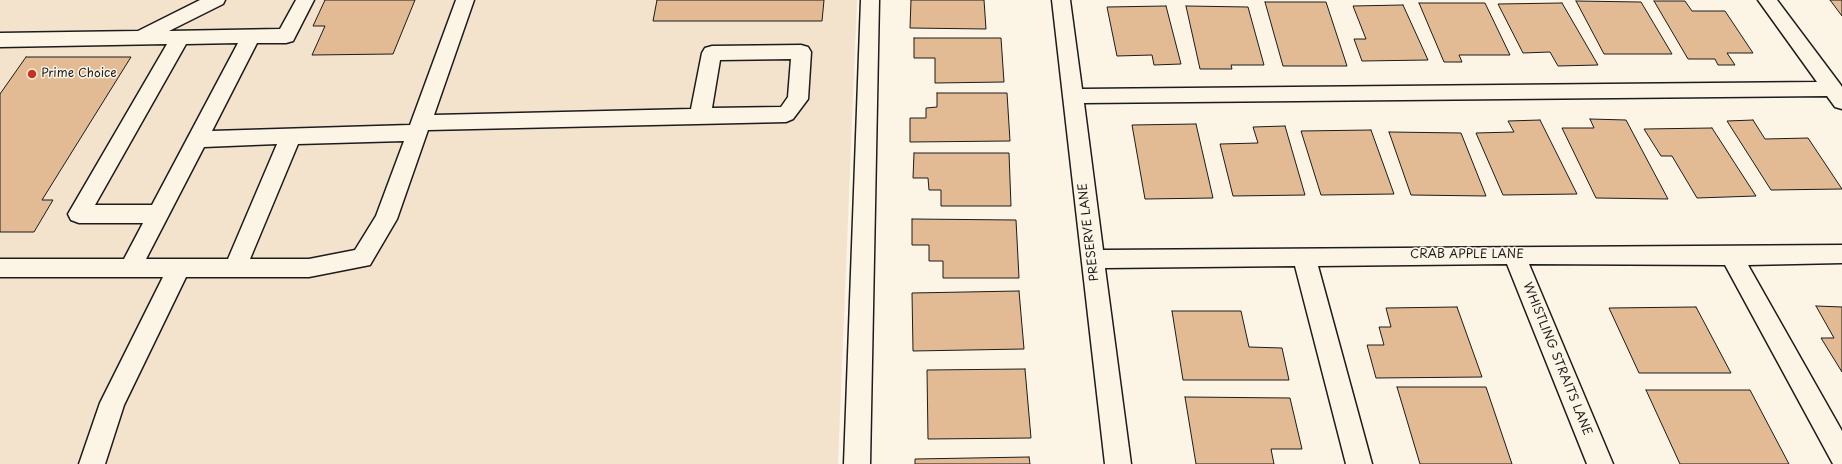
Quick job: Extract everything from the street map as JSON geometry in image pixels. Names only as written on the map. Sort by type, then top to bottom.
[{"type":"street","points":[[139,38],[216,0]]},
{"type":"street","points":[[0,40],[286,36],[305,0]]},
{"type":"street","points":[[0,268],[309,268],[362,258],[386,220],[465,0]]},
{"type":"street","points":[[857,464],[870,0]]},
{"type":"street","name":"PRESERVE LANE","points":[[1061,0],[1118,464]]},
{"type":"street","points":[[1767,0],[1837,96]]},
{"type":"street","points":[[130,268],[251,37]]},
{"type":"street","points":[[158,214],[79,214],[181,38]]},
{"type":"street","points":[[198,138],[291,136],[419,128],[700,116],[786,114],[798,99],[801,52],[712,53],[700,116]]},
{"type":"street","points":[[1072,96],[1837,96]]},
{"type":"street","points":[[235,268],[291,136]]},
{"type":"street","name":"CRAB APPLE LANE","points":[[1092,259],[1514,255],[1731,256],[1842,254]]},
{"type":"street","name":"WHISTLING STRAITS LANE","points":[[1514,255],[1600,464]]},
{"type":"street","points":[[1731,256],[1842,455]]},
{"type":"street","points":[[1304,257],[1359,464]]},
{"type":"street","points":[[92,464],[112,403],[179,268]]},
{"type":"shaded area","points":[[0,0],[857,0],[838,464],[0,464]]},
{"type":"building","points":[[325,0],[415,0],[393,54],[312,55],[325,26],[313,26]]},
{"type":"building","points":[[657,0],[824,0],[822,21],[653,21]]},
{"type":"building","points":[[911,0],[984,0],[986,29],[910,28]]},
{"type":"building","points":[[1830,0],[1842,0],[1842,16]]},
{"type":"building","points":[[1576,1],[1641,2],[1672,54],[1604,54]]},
{"type":"building","points":[[1654,1],[1685,1],[1692,11],[1725,11],[1753,53],[1727,53],[1735,65],[1718,65],[1715,59],[1688,59]]},
{"type":"building","points":[[1265,2],[1326,2],[1347,66],[1283,66]]},
{"type":"building","points":[[1419,3],[1485,3],[1510,55],[1459,55],[1462,62],[1444,62]]},
{"type":"building","points":[[1562,3],[1598,65],[1558,66],[1550,52],[1523,53],[1498,4]]},
{"type":"building","points":[[1403,5],[1428,60],[1362,61],[1354,39],[1366,39],[1353,6]]},
{"type":"building","points":[[1166,6],[1181,64],[1154,65],[1152,55],[1117,56],[1107,7]]},
{"type":"building","points":[[1186,6],[1248,7],[1264,65],[1231,65],[1232,69],[1200,69]]},
{"type":"building","points":[[914,38],[1001,38],[1004,82],[935,83],[935,58],[914,58]]},
{"type":"building","points":[[26,57],[131,57],[42,200],[53,200],[34,232],[0,232],[0,94]]},
{"type":"building","points":[[937,93],[1007,93],[1010,141],[910,142],[910,118],[926,118],[926,108],[937,107]]},
{"type":"building","points":[[1590,119],[1626,120],[1668,199],[1596,198],[1562,128],[1594,128]]},
{"type":"building","points":[[1540,120],[1577,194],[1503,195],[1476,133],[1514,132],[1508,121]]},
{"type":"building","points":[[1753,120],[1765,139],[1808,138],[1842,189],[1771,190],[1727,121]]},
{"type":"building","points":[[1196,124],[1213,198],[1145,199],[1132,125]]},
{"type":"building","points":[[1285,126],[1305,195],[1233,196],[1220,144],[1258,143],[1253,127]]},
{"type":"building","points":[[1712,128],[1756,196],[1697,198],[1672,156],[1661,156],[1644,129]]},
{"type":"building","points":[[1371,130],[1394,194],[1321,195],[1301,131]]},
{"type":"building","points":[[1389,132],[1461,133],[1486,196],[1411,195]]},
{"type":"building","points":[[914,153],[1009,153],[1011,206],[941,206],[941,190],[929,190],[928,178],[913,178]]},
{"type":"building","points":[[912,219],[1016,220],[1019,278],[943,278],[943,261],[929,261],[929,245],[912,245]]},
{"type":"building","points":[[1019,291],[1024,349],[913,351],[912,293]]},
{"type":"building","points":[[1816,306],[1842,307],[1842,372],[1821,338],[1834,338]]},
{"type":"building","points":[[1457,307],[1482,377],[1376,378],[1367,345],[1384,345],[1379,327],[1391,327],[1386,308]]},
{"type":"building","points":[[1696,307],[1731,373],[1639,373],[1609,308]]},
{"type":"building","points":[[1172,311],[1241,311],[1249,347],[1282,348],[1289,380],[1183,380]]},
{"type":"building","points":[[1025,369],[1031,438],[928,439],[927,370]]},
{"type":"building","points":[[1397,387],[1486,387],[1512,464],[1420,464]]},
{"type":"building","points":[[1646,390],[1750,390],[1789,464],[1680,464]]},
{"type":"building","points":[[1185,397],[1290,398],[1302,449],[1271,449],[1274,464],[1196,464]]},
{"type":"building","points":[[1029,457],[1030,464],[915,464],[915,459]]},
{"type":"place","name":"Prime Choice","points":[[32,74]]}]
